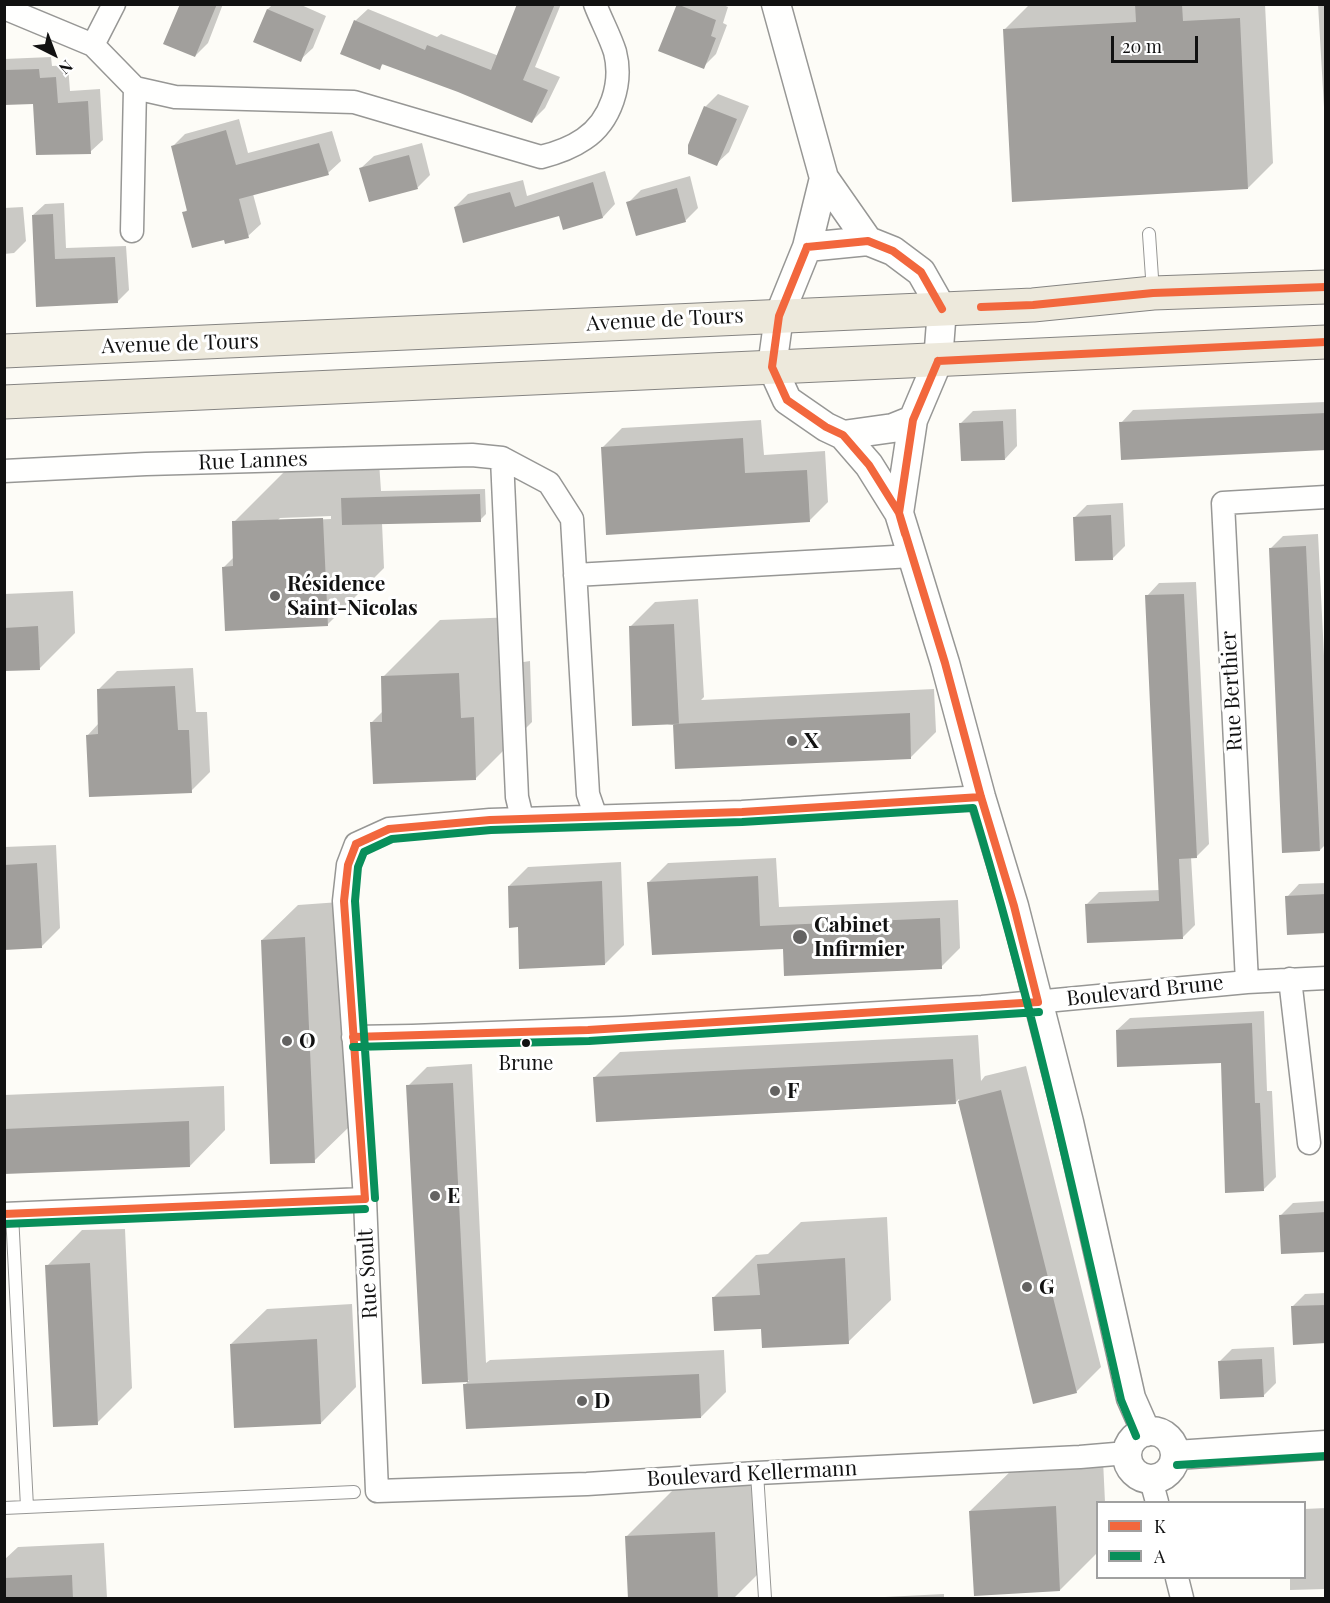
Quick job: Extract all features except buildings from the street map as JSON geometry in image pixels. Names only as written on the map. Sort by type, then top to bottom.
[{"type":"main road","name":"Avenue de Tours","points":[[4,351],[1033,305],[1153,293],[1326,287]]},
{"type":"main road","points":[[4,402],[1326,342]]},
{"type":"street","points":[[93,45],[114,4]]},
{"type":"street","points":[[4,8],[93,45],[135,88],[175,97],[354,102],[541,157],[565,150],[586,138],[606,117],[618,85],[615,52],[595,4]]},
{"type":"street","points":[[776,4],[824,178],[868,241]]},
{"type":"street","points":[[132,231],[135,88]]},
{"type":"street","points":[[824,178],[807,247],[779,316],[772,367],[788,400],[826,427],[843,435],[870,465],[899,513],[945,663],[1014,906],[1069,1122],[1131,1398],[1146,1432]]},
{"type":"street","points":[[807,247],[868,241],[893,251],[921,272],[942,309],[938,361],[913,420],[899,513]]},
{"type":"street","points":[[843,435],[893,428],[913,420]]},
{"type":"street","name":"Rue Lannes","points":[[4,471],[167,463],[472,455],[502,458],[549,483],[572,519],[588,794],[596,818]]},
{"type":"street","points":[[502,458],[517,797],[522,818],[596,818],[742,812],[981,796]]},
{"type":"street","name":"Rue Berthier","points":[[1247,981],[1223,502],[1326,497]]},
{"type":"street","points":[[575,575],[912,555]]},
{"type":"street","name":"Rue Soult","points":[[377,1491],[365,1199],[344,901],[348,865],[356,844],[389,829],[522,818]]},
{"type":"street","name":"Boulevard Brune","points":[[353,1037],[623,1028],[982,1007],[1247,981],[1326,978]]},
{"type":"street","points":[[1290,980],[1309,1143]]},
{"type":"street","points":[[8,1214],[365,1199]]},
{"type":"street","points":[[1153,1431],[1171,1442],[1176,1455],[1171,1470],[1158,1479],[1154,1491],[1131,1468],[1127,1453],[1133,1439],[1153,1431]]},
{"type":"street","points":[[1176,1455],[1326,1444]]},
{"type":"street","name":"Boulevard Kellermann","points":[[377,1491],[587,1484],[1127,1453]]},
{"type":"street","points":[[1177,1579],[1182,1599]]},
{"type":"lane","points":[[1149,234],[1153,293]]},
{"type":"lane","points":[[8,1214],[27,1507]]},
{"type":"lane","points":[[757,1473],[765,1599]]},
{"type":"lane","points":[[4,1508],[354,1492]]},
{"type":"transit line","name":"K","points":[[807,247],[868,241],[893,251],[921,272],[942,309]]},
{"type":"transit line","name":"K","points":[[807,247],[779,316],[772,367],[787,400],[826,427],[843,435],[869,465],[899,513],[945,663],[981,797],[1014,906],[1038,1002]]},
{"type":"transit line","name":"K","points":[[981,307],[1033,305],[1153,293],[1326,287]]},
{"type":"transit line","name":"K","points":[[938,361],[1326,342]]},
{"type":"transit line","name":"K","points":[[905,534],[899,513],[913,420],[938,361]]},
{"type":"transit line","name":"K","points":[[356,844],[389,829],[490,820],[742,812],[981,797]]},
{"type":"transit line","name":"A","points":[[375,1198],[355,901],[358,867],[364,852],[392,839],[491,830],[742,822],[973,808],[1034,1029],[1121,1400],[1136,1436]]},
{"type":"transit line","name":"K","points":[[356,844],[348,865],[344,901],[365,1199]]},
{"type":"transit line","name":"K","points":[[353,1037],[588,1030],[1038,1002]]},
{"type":"transit line","name":"A","points":[[353,1047],[589,1041],[1039,1012]]},
{"type":"transit line","name":"K","points":[[4,1214],[365,1199]]},
{"type":"transit line","name":"A","points":[[4,1224],[365,1209]]},
{"type":"transit line","name":"A","points":[[1177,1465],[1326,1456]]},
{"type":"place","name":"Résidence Saint-Nicolas","points":[[275,596]]},
{"type":"place","name":"X","points":[[792,741]]},
{"type":"place","name":"Cabinet Infirmier","points":[[800,937]]},
{"type":"place","name":"O","points":[[287,1041]]},
{"type":"place","name":"Brune","points":[[526,1043]]},
{"type":"place","name":"F","points":[[775,1091]]},
{"type":"place","name":"E","points":[[435,1196]]},
{"type":"place","name":"G","points":[[1027,1287]]},
{"type":"place","name":"D","points":[[582,1401]]}]
